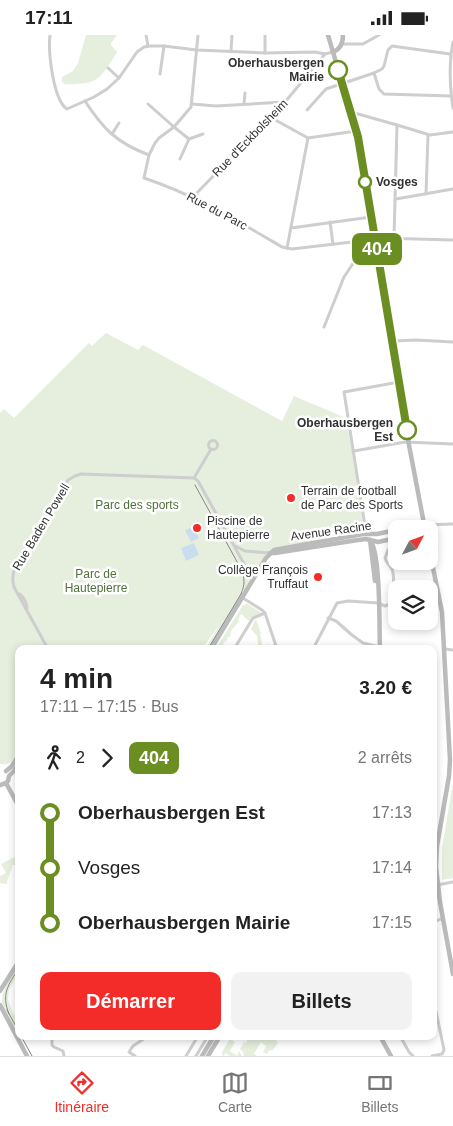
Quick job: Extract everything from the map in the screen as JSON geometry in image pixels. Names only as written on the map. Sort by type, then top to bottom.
[{"type":"main road","points":[[336,35],[329,36],[356,131],[423,520]]},
{"type":"main road","points":[[333,52],[339,49],[342,44],[343,35]]},
{"type":"main road","name":"Avenue Racine","points":[[270,553],[277,549],[388,532]]},
{"type":"main road","points":[[367,535],[374,546],[378,571],[380,645]]},
{"type":"main road","name":"Avenue Racine","points":[[270,553],[358,540],[378,542],[388,539]]},
{"type":"main road","points":[[214,645],[270,553]]},
{"type":"main road","points":[[433,570],[442,612],[451,743],[451,768],[437,849]]},
{"type":"main road","points":[[0,785],[6,783],[9,778],[5,772],[15,761]]},
{"type":"main road","points":[[6,783],[15,800]]},
{"type":"main road","points":[[437,891],[451,949],[453,974]]},
{"type":"main road","points":[[0,997],[1,989],[15,967]]},
{"type":"main road","points":[[0,1005],[15,1030]]},
{"type":"main road","points":[[20,1040],[27,1056]]},
{"type":"main road","points":[[202,1056],[212,1040]]},
{"type":"main road","points":[[208,1056],[218,1040]]},
{"type":"main road","points":[[382,1040],[391,1056]]},
{"type":"street","points":[[50,35],[49,58],[54,79],[65,109],[104,91],[119,78],[137,52],[148,46],[265,53],[308,52],[325,54],[333,52]]},
{"type":"street","points":[[146,35],[148,46]]},
{"type":"street","points":[[85,101],[97,119],[122,143],[149,155],[157,141],[174,127],[190,109],[198,35]]},
{"type":"street","points":[[231,51],[232,35]]},
{"type":"street","points":[[265,35],[265,53]]},
{"type":"street","points":[[342,44],[361,45],[379,35]]},
{"type":"street","points":[[453,42],[450,54],[453,108]]},
{"type":"street","points":[[160,74],[164,46]]},
{"type":"street","points":[[307,111],[326,89],[374,73],[383,68],[388,50],[392,46],[450,54]]},
{"type":"street","name":"Rue d'Eckbolsheim","points":[[193,197],[285,102],[325,54]]},
{"type":"street","points":[[108,68],[119,78]]},
{"type":"street","points":[[374,73],[379,89],[384,94],[451,96]]},
{"type":"street","points":[[244,104],[245,93]]},
{"type":"street","points":[[192,104],[216,106],[285,102]]},
{"type":"street","points":[[148,103],[189,139]]},
{"type":"street","points":[[351,112],[428,135],[453,132]]},
{"type":"street","points":[[270,117],[308,138],[356,131]]},
{"type":"street","points":[[112,134],[119,123]]},
{"type":"street","points":[[394,238],[397,125]]},
{"type":"street","points":[[180,159],[189,139],[203,133]]},
{"type":"street","points":[[426,194],[428,135]]},
{"type":"street","points":[[308,138],[288,248],[394,238],[453,240]]},
{"type":"street","name":"Rue du Parc","points":[[149,155],[144,178],[208,204],[282,247],[288,248]]},
{"type":"street","points":[[396,199],[453,189]]},
{"type":"street","points":[[291,228],[371,217]]},
{"type":"street","points":[[330,223],[333,244]]},
{"type":"street","points":[[324,327],[344,277],[369,240]]},
{"type":"street","points":[[393,341],[453,342]]},
{"type":"street","points":[[367,535],[344,392],[399,382]]},
{"type":"street","points":[[354,451],[409,442],[453,444]]},
{"type":"street","points":[[211,449],[194,478],[198,481],[253,581]]},
{"type":"street","name":"Rue Baden Powell","points":[[46,645],[27,611],[27,604],[17,593],[13,577],[15,568],[68,480],[81,474],[194,478]]},
{"type":"street","points":[[438,526],[453,524]]},
{"type":"street","points":[[232,544],[239,549],[247,551],[270,553]]},
{"type":"street","points":[[388,550],[385,558],[388,565]]},
{"type":"street","points":[[241,561],[247,551]]},
{"type":"street","points":[[315,645],[336,603],[378,603],[388,605],[392,603],[394,600],[391,570]]},
{"type":"street","points":[[243,598],[262,609],[265,613],[275,645]]},
{"type":"street","points":[[236,645],[253,618],[265,613]]},
{"type":"street","points":[[328,618],[336,621],[363,643],[370,645]]},
{"type":"street","points":[[445,649],[453,649]]},
{"type":"street","points":[[437,886],[453,882]]},
{"type":"street","points":[[437,921],[443,919]]},
{"type":"street","points":[[432,1056],[442,1054],[444,1050],[437,1016]]},
{"type":"street","points":[[52,1040],[52,1045],[63,1051],[64,1056]]},
{"type":"street","points":[[135,1056],[130,1052],[133,1045],[141,1040]]},
{"type":"street","points":[[186,1056],[196,1040]]},
{"type":"street","points":[[196,1056],[206,1040]]},
{"type":"street","points":[[402,1040],[413,1056]]},
{"type":"green space","points":[[86,35],[117,35],[111,45],[117,52],[104,71],[95,80],[80,84],[64,84],[62,77],[73,71],[78,63]]},
{"type":"green space","name":"Parc des sports","points":[[106,333],[138,350],[143,345],[282,421],[294,396],[346,418],[364,530],[269,551],[245,590],[241,593],[243,594],[211,645],[207,645],[220,624],[205,645],[15,645],[15,757],[10,763],[0,764],[0,413],[4,409],[14,418],[89,343],[92,346]]},
{"type":"green space","points":[[246,603],[262,613],[252,617],[249,621],[241,614],[239,621],[231,631],[230,637],[223,644],[224,645],[218,645],[243,605]]},
{"type":"green space","points":[[255,620],[261,633],[263,645],[258,645],[257,636],[251,629]]},
{"type":"green space","points":[[453,782],[453,878],[442,880],[442,849]]},
{"type":"green space","points":[[15,857],[15,865],[12,865],[7,884],[0,883],[0,876],[6,873],[1,864]]},
{"type":"green space","points":[[15,971],[15,979],[9,990],[8,1000],[15,1017],[15,1028],[2,1005],[3,994]]},
{"type":"green space","points":[[229,1040],[235,1042],[230,1051],[237,1056],[230,1056],[225,1053],[224,1056],[222,1052]]},
{"type":"green space","points":[[248,1040],[277,1040],[278,1043],[267,1054],[263,1052],[266,1046],[261,1042],[254,1054],[257,1056],[244,1056],[240,1049],[244,1042],[246,1043]]},
{"type":"water","points":[[193,527],[199,538],[191,542],[185,530]]},
{"type":"water","points":[[194,543],[199,555],[186,561],[181,548]]},
{"type":"tram line","points":[[195,485],[241,569],[244,578],[241,594],[210,645]]},
{"type":"tram line","points":[[9,1014],[6,995],[15,975]]},
{"type":"tram line","points":[[7,1010],[15,1025]]},
{"type":"tram line","points":[[23,1040],[32,1056]]},
{"type":"bus line","name":"404","points":[[338,70],[358,137],[407,430]]},
{"type":"place","name":"Oberhausbergen Mairie","points":[[338,70]]},
{"type":"place","name":"Vosges","points":[[365,182]]},
{"type":"place","name":"Oberhausbergen Est","points":[[407,430]]},
{"type":"place","name":"Terrain de football de Parc des Sports","points":[[291,498]]},
{"type":"place","name":"Piscine de Hautepierre","points":[[197,528]]},
{"type":"place","name":"Collège François Truffaut","points":[[318,577]]},
{"type":"park label","name":"Parc de Hautepierre","points":[[96,581]]}]
